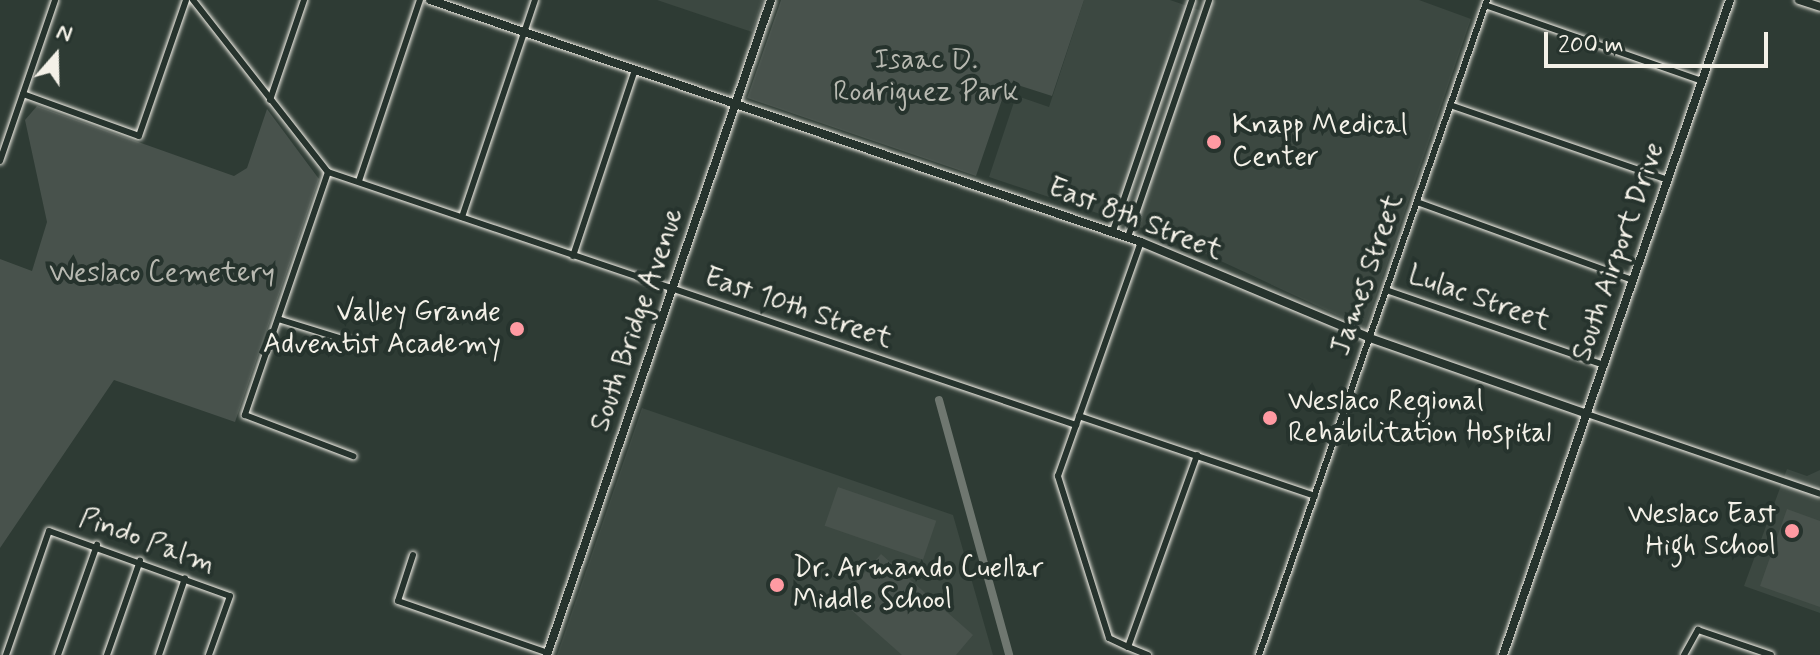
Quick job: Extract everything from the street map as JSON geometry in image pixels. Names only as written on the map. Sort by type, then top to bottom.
[{"type":"street","points":[[0,161],[55,0]]},
{"type":"street","points":[[23,94],[139,136],[186,0]]},
{"type":"street","points":[[193,0],[328,172],[245,415],[353,456]]},
{"type":"street","points":[[270,100],[304,0]]},
{"type":"street","points":[[359,181],[420,0]]},
{"type":"street","name":"East 8th Street","points":[[430,0],[1113,231],[1370,338],[1820,494]]},
{"type":"street","points":[[462,217],[535,0]]},
{"type":"street","name":"South Bridge Avenue","points":[[548,654],[771,0]]},
{"type":"street","points":[[1113,231],[1192,0]]},
{"type":"street","points":[[1128,237],[1209,0]]},
{"type":"street","name":"South Airport Drive","points":[[1503,655],[1730,0]]},
{"type":"street","points":[[1799,0],[1820,7]]},
{"type":"street","points":[[1486,3],[1702,81]]},
{"type":"street","name":"James Street","points":[[1259,655],[1486,3]]},
{"type":"street","points":[[573,256],[635,70]]},
{"type":"street","points":[[1450,105],[1668,180]]},
{"type":"street","name":"East 10th Street","points":[[328,172],[889,364],[936,374],[1076,425]]},
{"type":"street","points":[[1417,202],[1633,280]]},
{"type":"street","points":[[1141,242],[1058,476],[1109,638],[1148,655]]},
{"type":"street","name":"Lulac Street","points":[[1386,290],[1604,365]]},
{"type":"street","points":[[278,319],[359,344]]},
{"type":"street","points":[[1079,416],[1315,496]]},
{"type":"street","points":[[1128,647],[1197,455]]},
{"type":"street","name":"Pindo Palm","points":[[6,655],[49,531],[97,545],[230,596],[209,655]]},
{"type":"street","points":[[58,655],[97,545]]},
{"type":"street","points":[[413,555],[398,601],[548,654]]},
{"type":"street","points":[[107,655],[140,561]]},
{"type":"street","points":[[159,655],[185,578]]},
{"type":"street","points":[[1684,655],[1698,630],[1771,655]]},
{"type":"shaded area","points":[[657,0],[763,0],[752,32]]},
{"type":"shaded area","name":"Knapp Medical Center","points":[[1084,0],[1170,0],[1208,13],[1213,0],[1419,0],[1471,19],[1365,328],[1169,237],[989,177],[1014,102],[1020,97],[1049,107]]},
{"type":"shaded area","name":"Dr. Armando Cuellar Middle School","points":[[642,408],[953,515],[993,655],[557,655]]},
{"type":"shaded area","name":"Weslaco East High School","points":[[1787,469],[1807,476],[1820,470],[1820,613],[1744,586]]},
{"type":"green space","name":"Isaac D. Rodriguez Park","points":[[781,0],[1084,0],[1052,96],[1008,82],[976,176],[747,98]]},
{"type":"green space","name":"Weslaco Cemetery","points":[[37,106],[234,176],[247,168],[267,109],[319,179],[235,422],[114,380],[0,548],[0,259],[32,271],[47,222],[25,120]]},
{"type":"green space","points":[[838,487],[936,521],[923,560],[825,526]]},
{"type":"green space","points":[[1787,509],[1820,521],[1820,607],[1760,586]]},
{"type":"green space","points":[[881,554],[973,635],[956,655],[902,655],[840,600]]},
{"type":"waterway","points":[[939,400],[1009,655]]},
{"type":"place","name":"Knapp Medical Center","points":[[1214,142]]},
{"type":"place","name":"Valley Grande Adventist Academy","points":[[517,329]]},
{"type":"place","name":"Weslaco Regional Rehabilitation Hospital","points":[[1270,418]]},
{"type":"place","name":"Weslaco East High School","points":[[1792,531]]},
{"type":"place","name":"Dr. Armando Cuellar Middle School","points":[[777,585]]}]
